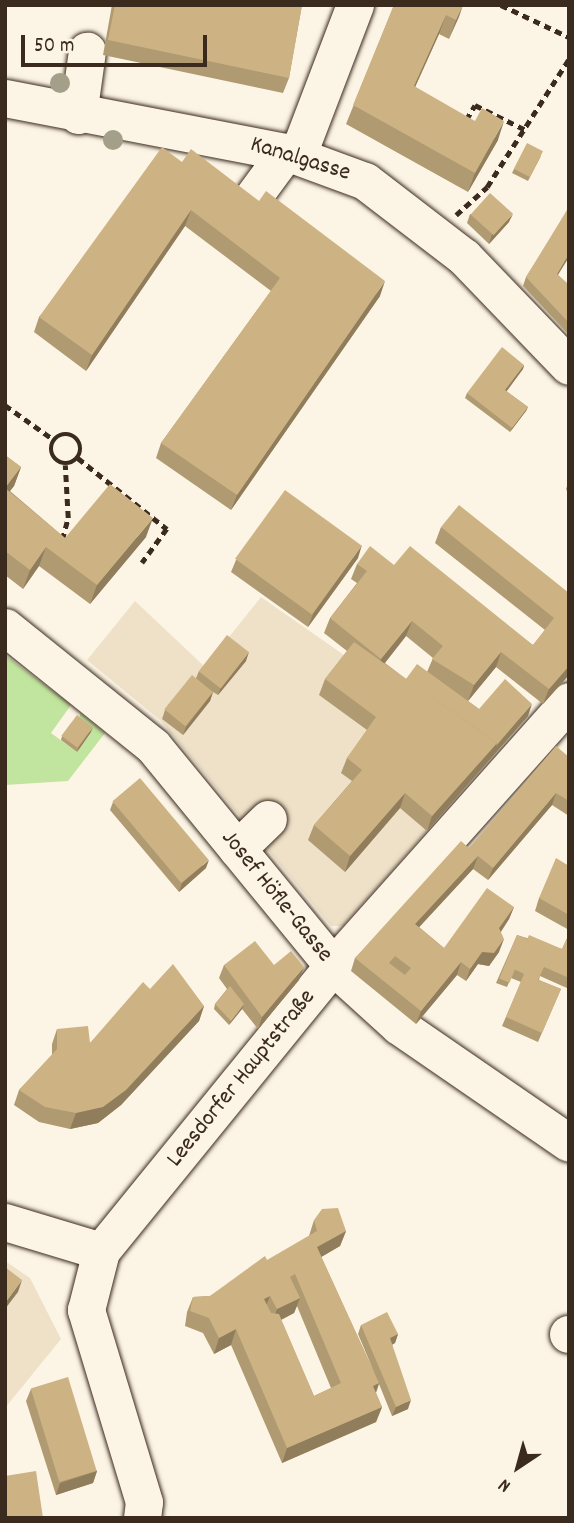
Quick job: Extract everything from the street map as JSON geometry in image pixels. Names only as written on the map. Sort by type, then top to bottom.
[{"type":"street","points":[[244,209],[292,153],[355,5]]},
{"type":"street","points":[[78,115],[87,51]]},
{"type":"street","name":"Kanalgasse","points":[[5,98],[78,115],[292,153],[365,181],[434,234],[569,366]]},
{"type":"street","name":"Josef Höfle-Gasse","points":[[5,627],[153,746],[332,966],[399,1026],[569,1143]]},
{"type":"street","name":"Leesdorfer Hauptstraße","points":[[142,1518],[144,1502],[86,1310],[101,1251],[332,966],[569,701]]},
{"type":"street","points":[[237,849],[268,819]]},
{"type":"street","points":[[5,1222],[101,1251]]},
{"type":"path","points":[[501,5],[569,37]]},
{"type":"path","points":[[434,234],[488,187],[569,59]]},
{"type":"path","points":[[463,124],[475,105],[524,129]]},
{"type":"path","points":[[5,405],[54,440],[73,436],[81,449],[78,458],[65,465]]},
{"type":"path","points":[[54,440],[51,453],[65,465],[68,517],[60,546]]},
{"type":"path","points":[[78,458],[167,529],[142,563]]},
{"type":"shaded area","points":[[261,597],[491,758],[343,926],[331,926],[160,720],[87,660],[135,601],[205,667]]},
{"type":"shaded area","points":[[5,1261],[30,1278],[61,1339],[5,1408]]},
{"type":"green space","points":[[5,655],[71,705],[51,733],[77,752],[80,713],[105,733],[68,781],[5,785]]},
{"type":"building","points":[[115,5],[302,5],[289,78],[108,40]]},
{"type":"building","points":[[394,5],[463,5],[456,20],[446,15],[414,86],[475,121],[482,108],[504,121],[475,173],[353,105]]},
{"type":"building","points":[[527,143],[543,151],[530,177],[514,169]]},
{"type":"building","points":[[162,147],[182,162],[191,149],[259,201],[266,191],[385,281],[237,495],[161,443],[280,278],[191,210],[92,355],[39,317]]},
{"type":"building","points":[[490,193],[513,214],[494,235],[471,215]]},
{"type":"building","points":[[567,210],[569,254],[557,274],[569,285],[569,323],[526,277]]},
{"type":"building","points":[[502,347],[524,365],[505,390],[528,407],[512,428],[467,393]]},
{"type":"building","points":[[5,455],[21,467],[5,488]]},
{"type":"building","points":[[110,484],[153,518],[97,585],[46,547],[30,570],[5,551],[5,488],[65,538]]},
{"type":"building","points":[[285,490],[362,546],[312,615],[235,559]]},
{"type":"building","points":[[459,505],[569,593],[569,666],[549,689],[501,652],[474,685],[432,659],[443,646],[412,621],[381,659],[330,618],[367,571],[357,564],[370,546],[394,565],[410,546],[533,645],[554,618],[441,527]]},
{"type":"building","points":[[227,635],[249,652],[221,688],[199,671]]},
{"type":"building","points":[[354,642],[497,743],[432,816],[405,793],[350,856],[314,825],[362,770],[347,758],[376,717],[325,679]]},
{"type":"building","points":[[417,664],[479,709],[505,679],[532,704],[496,746],[497,743],[406,679]]},
{"type":"building","points":[[192,675],[213,692],[185,726],[164,709]]},
{"type":"building","points":[[77,715],[93,727],[77,748],[61,736]]},
{"type":"building","points":[[556,746],[569,757],[569,801],[556,793],[493,868],[478,856],[415,924],[444,948],[487,888],[514,907],[499,928],[504,939],[494,953],[482,952],[470,969],[461,962],[421,1011],[355,958],[461,841],[469,848]],"holes":[[[395,956],[411,968],[405,975],[389,963]]]},
{"type":"building","points":[[140,778],[209,860],[181,883],[112,801]]},
{"type":"building","points":[[556,858],[569,866],[569,915],[539,898]]},
{"type":"building","points":[[569,934],[569,978],[544,967],[538,980],[561,989],[542,1033],[506,1017],[524,974],[514,969],[529,935],[562,949]]},
{"type":"building","points":[[517,935],[527,939],[510,983],[499,979]]},
{"type":"building","points":[[255,941],[274,965],[291,951],[304,967],[262,1017],[224,965]]},
{"type":"building","points":[[173,964],[204,1006],[126,1090],[103,1107],[76,1113],[45,1107],[19,1090],[57,1049],[57,1029],[88,1026],[90,1043],[143,982],[150,989]]},
{"type":"building","points":[[230,986],[244,1004],[231,1021],[215,1004]]},
{"type":"building","points":[[338,1208],[346,1231],[317,1247],[379,1383],[373,1386],[382,1407],[287,1448],[236,1329],[219,1338],[209,1318],[190,1311],[193,1297],[210,1296],[265,1256],[267,1260],[317,1231],[314,1220],[322,1209]],"holes":[[[295,1274],[341,1383],[314,1396],[279,1314],[271,1313],[264,1299],[270,1296],[277,1309],[300,1298],[290,1277]]]},
{"type":"building","points":[[5,1267],[22,1280],[5,1303]]},
{"type":"building","points":[[387,1312],[398,1334],[390,1338],[411,1400],[396,1407],[361,1325]]},
{"type":"building","points":[[68,1377],[97,1471],[59,1482],[31,1388]]},
{"type":"building","points":[[36,1471],[43,1518],[5,1518],[5,1476]]}]
